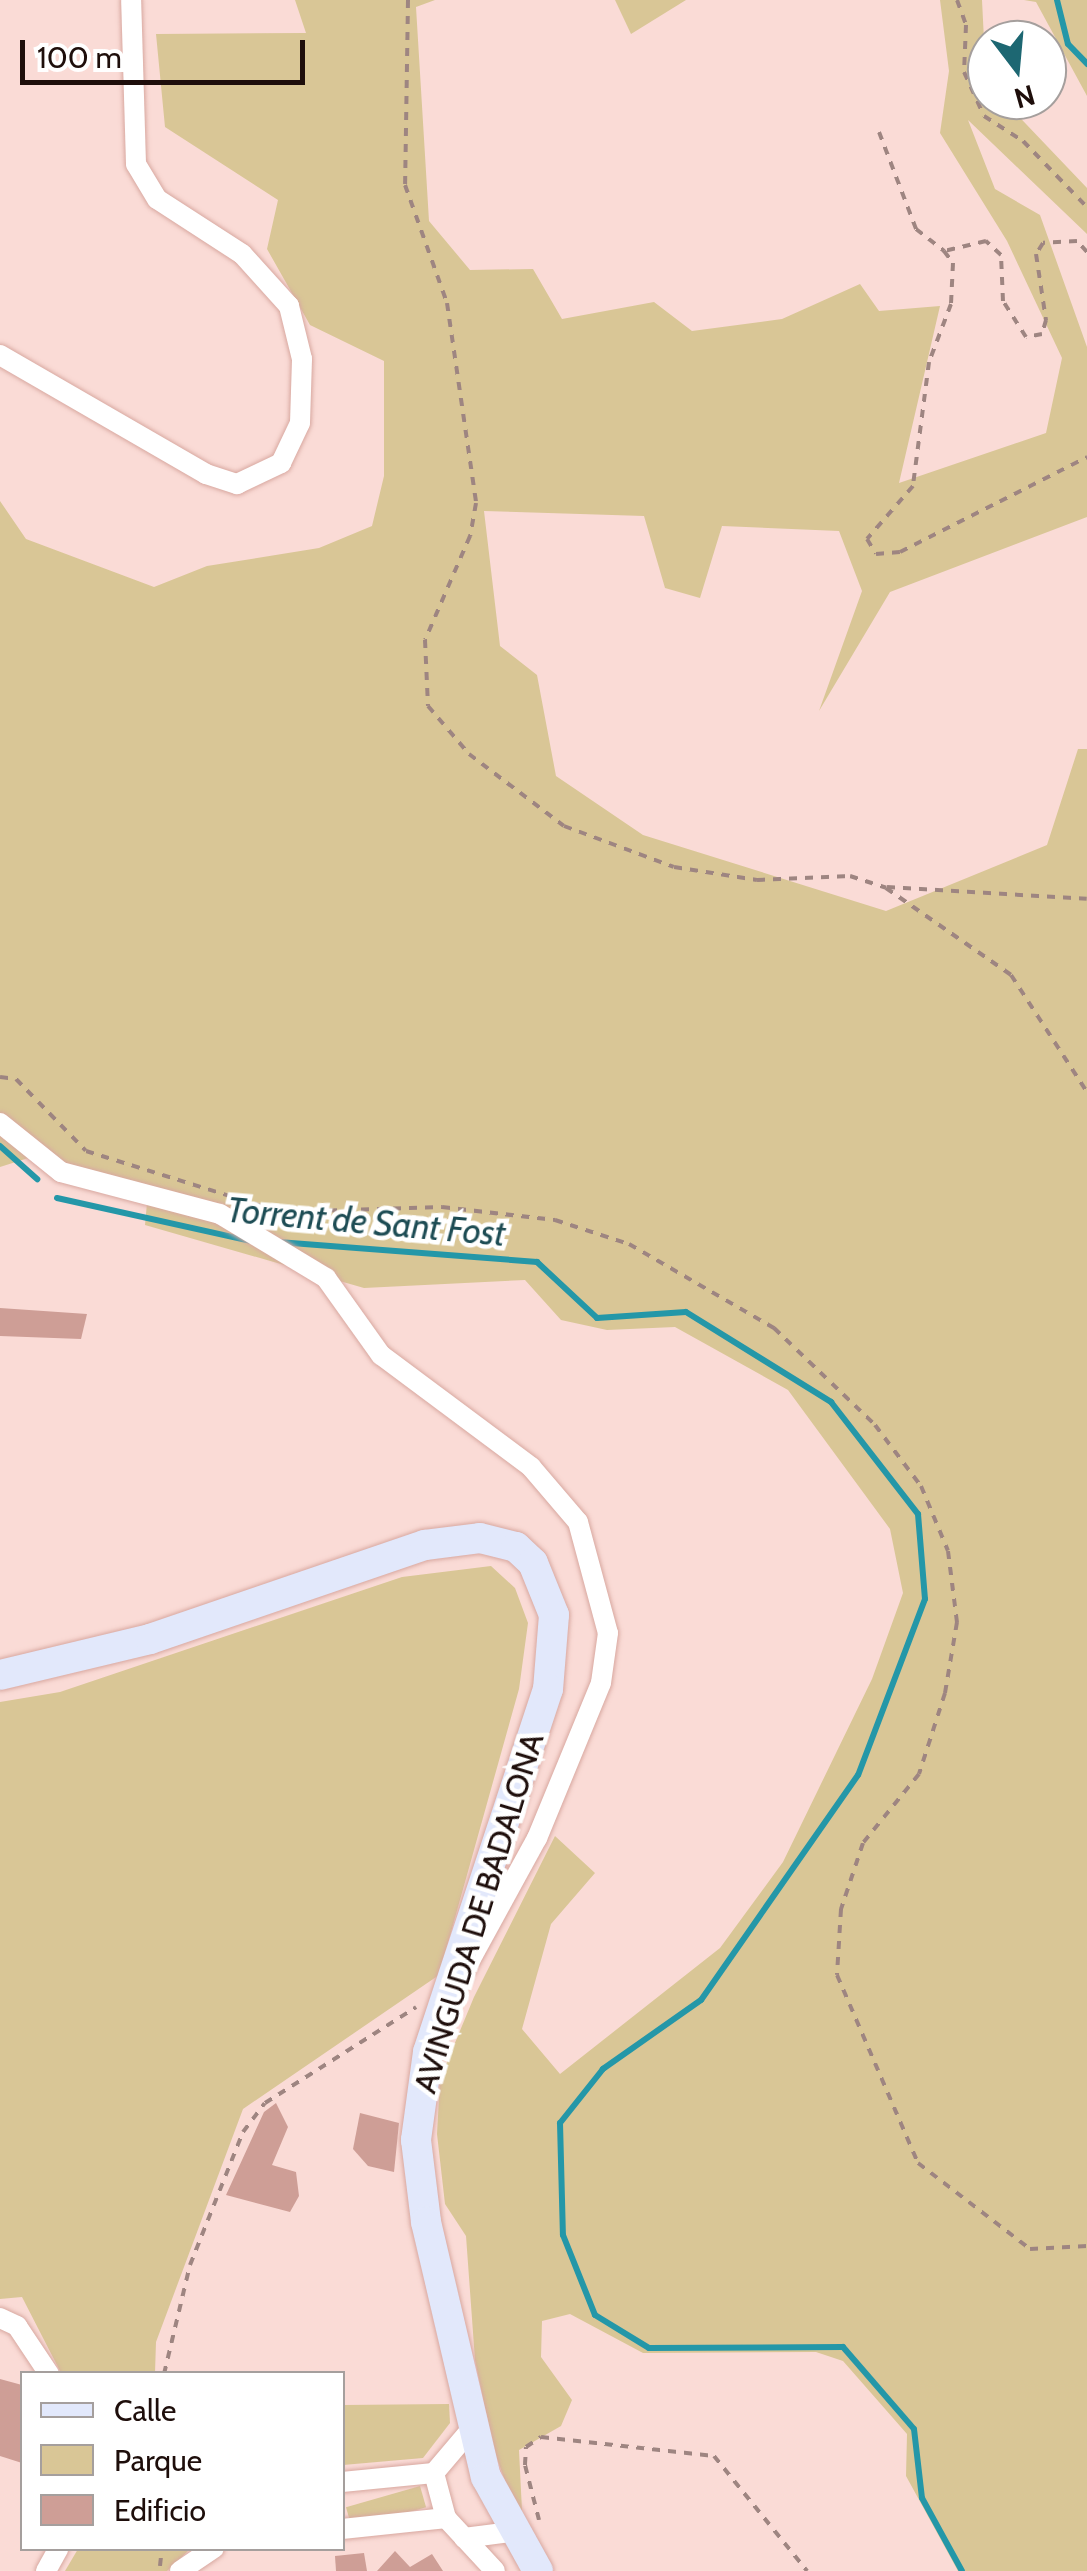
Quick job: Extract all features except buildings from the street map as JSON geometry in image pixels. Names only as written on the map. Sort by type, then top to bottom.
[{"type":"street","points":[[0,355],[236,484],[281,463],[300,423],[302,359],[289,306],[242,254],[158,199],[136,164],[132,0]]},
{"type":"street","points":[[0,1123],[61,1172],[220,1214],[326,1278],[381,1355],[531,1466],[578,1522],[608,1633],[601,1683],[537,1838],[456,1983]]},
{"type":"street","name":"AVINGUDA DE BADALONA","points":[[0,1675],[150,1639],[425,1545],[480,1538],[516,1547],[551,1599],[553,1658],[532,1750],[456,1983],[428,2052],[416,2140],[426,2222],[473,2427],[510,2532],[538,2571]]},
{"type":"street","points":[[0,2318],[17,2326],[47,2371]]},
{"type":"street","points":[[345,2482],[434,2473],[473,2427]]},
{"type":"street","points":[[434,2473],[446,2518],[495,2571]]},
{"type":"street","points":[[345,2529],[446,2518]]},
{"type":"street","points":[[464,2538],[510,2532]]},
{"type":"street","points":[[180,2571],[210,2551]]},
{"type":"path","points":[[408,0],[405,185],[447,303],[476,503],[470,536],[426,640],[428,706],[469,754],[564,826],[674,866],[728,877],[850,876],[882,887],[1011,975],[1087,1092]]},
{"type":"path","points":[[957,0],[966,25],[964,72],[984,116],[1022,141],[1087,207]]},
{"type":"path","points":[[880,132],[916,229],[944,250],[953,263],[951,304],[929,362],[913,486],[867,539],[876,554],[950,533],[1087,457]]},
{"type":"path","points":[[944,250],[986,241],[1001,255],[1003,300],[1026,337],[1042,334],[1046,320],[1036,254],[1044,243],[1077,242],[1087,252]]},
{"type":"path","points":[[882,887],[1087,899]]},
{"type":"path","points":[[0,1077],[16,1079],[86,1151],[282,1212],[442,1207],[555,1220],[629,1244],[774,1328],[875,1424],[921,1486],[948,1551],[956,1622],[945,1693],[918,1774],[863,1842],[841,1909],[837,1975],[918,2163],[1030,2250],[1087,2246]]},
{"type":"path","points":[[165,2371],[190,2265],[242,2132],[265,2102],[456,1983]]},
{"type":"path","points":[[543,2536],[525,2466],[526,2447],[541,2437],[714,2456],[807,2571]]},
{"type":"green space","points":[[295,0],[435,0],[416,7],[429,221],[470,270],[533,269],[562,319],[654,302],[692,331],[782,319],[860,284],[879,311],[940,306],[899,483],[1046,433],[1062,358],[1007,241],[940,133],[949,71],[940,0],[982,0],[983,20],[967,20],[967,120],[995,189],[1040,215],[1087,347],[1087,517],[890,592],[819,711],[862,591],[839,531],[722,526],[700,598],[665,588],[644,516],[484,511],[500,646],[537,675],[556,776],[643,835],[886,911],[1047,845],[1078,749],[1087,749],[1087,2571],[958,2571],[906,2476],[907,2434],[843,2361],[816,2352],[643,2353],[570,2314],[542,2321],[541,2357],[572,2400],[561,2426],[519,2450],[523,2531],[494,2450],[475,2360],[466,2236],[445,2204],[437,2134],[440,2079],[474,1997],[555,1836],[595,1873],[551,1924],[522,2029],[560,2074],[720,1948],[783,1862],[872,1679],[903,1593],[890,1529],[788,1390],[675,1327],[607,1330],[561,1320],[525,1280],[364,1288],[145,1225],[147,1203],[44,1153],[0,1167],[0,501],[26,539],[154,587],[207,566],[319,548],[372,526],[384,476],[384,361],[310,325],[267,249],[278,200],[165,127],[156,34],[306,33]]},
{"type":"green space","points":[[615,0],[686,0],[631,34]]},
{"type":"green space","points":[[1024,0],[1087,0],[1087,96],[1067,59],[1067,20],[1046,20],[1036,2]]},
{"type":"green space","points":[[968,120],[1022,120],[1087,188],[1087,234]]},
{"type":"green space","points":[[491,1566],[515,1588],[528,1623],[519,1689],[439,1975],[243,2109],[156,2342],[155,2371],[60,2371],[22,2297],[0,2299],[0,1702],[60,1692],[402,1577]]},
{"type":"green space","points":[[449,2404],[450,2423],[423,2458],[345,2465],[345,2405]]},
{"type":"green space","points":[[420,2486],[426,2507],[352,2528],[346,2507]]},
{"type":"green space","points":[[77,2551],[188,2551],[167,2571],[65,2571]]},
{"type":"waterway","points":[[1057,0],[1068,44],[1087,64]]},
{"type":"waterway","name":"Torrent de Sant Fost","points":[[0,1146],[37,1179]]},
{"type":"waterway","name":"Torrent de Sant Fost","points":[[57,1198],[251,1241]]},
{"type":"waterway","name":"Torrent de Sant Fost","points":[[278,1242],[537,1262],[597,1318],[686,1312],[831,1402],[918,1514],[925,1599],[858,1775],[701,2000],[603,2069],[560,2123],[563,2235],[595,2315],[649,2348],[843,2347],[914,2429],[922,2498],[962,2571]]}]
